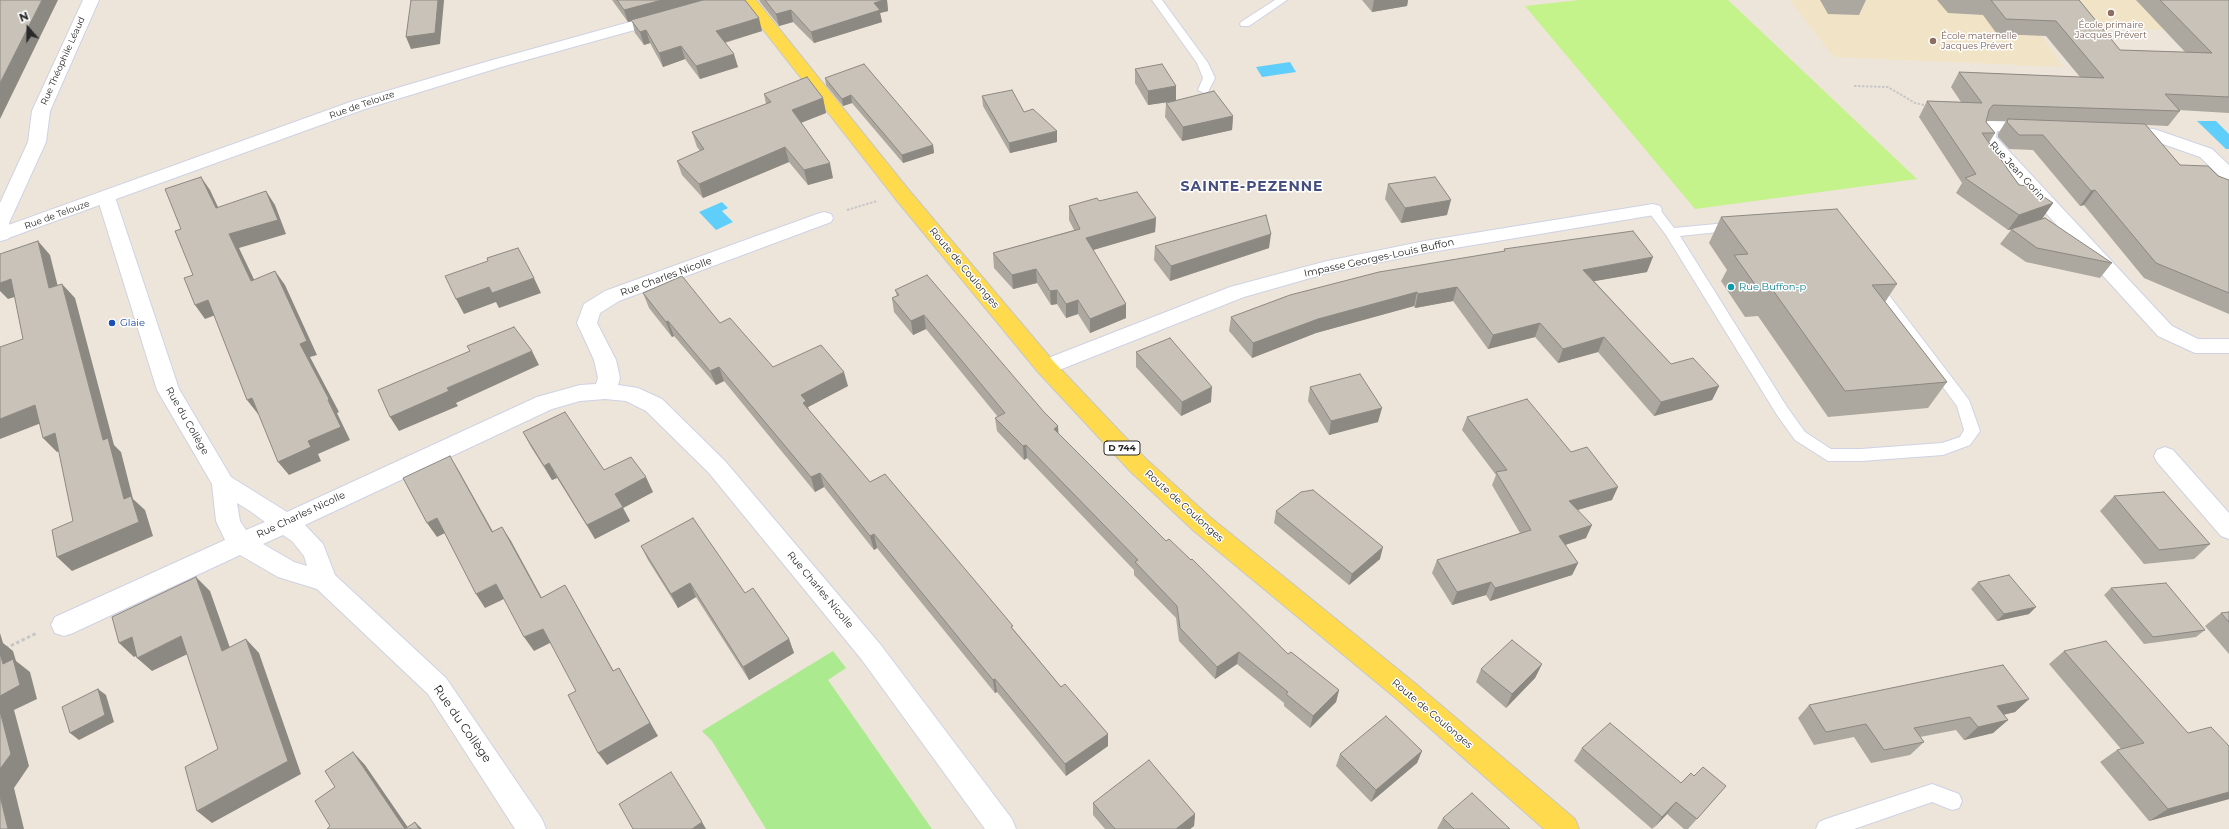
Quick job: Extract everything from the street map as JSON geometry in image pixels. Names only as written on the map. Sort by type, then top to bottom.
[{"type":"main road","name":"Route de Coulonges","points":[[748,0],[901,193],[1046,367],[1138,465],[1202,524],[1407,692],[1565,829]]},
{"type":"street","name":"Rue Théophile Léaud","points":[[1,235],[0,223],[37,142],[41,111],[90,0]]},
{"type":"street","name":"Rue de Telouze","points":[[1,235],[359,105],[412,88],[677,14]]},
{"type":"street","name":"Rue Jean Gorin","points":[[2053,128],[1990,126],[1987,138],[2165,331],[2195,346],[2229,346]]},
{"type":"street","points":[[2108,131],[2148,133],[2206,153],[2229,175]]},
{"type":"street","name":"Rue du Collège","points":[[106,197],[146,326],[168,390],[223,483],[228,521],[233,532],[242,543],[258,554],[287,570],[325,580]]},
{"type":"street","name":"Impasse Georges-Louis Buffon","points":[[1046,367],[1237,292],[1327,267],[1425,247],[1653,210]]},
{"type":"street","name":"Rue Charles Nicolle","points":[[606,391],[608,378],[605,360],[586,323],[591,309],[612,296],[824,218]]},
{"type":"street","name":"Rue Charles Nicolle","points":[[64,625],[242,543],[284,522],[545,403],[580,393],[606,391],[630,394],[654,405],[718,467],[872,652],[1002,829]]},
{"type":"street","points":[[2165,456],[2229,529]]},
{"type":"street","name":"Rue du Collège","points":[[223,483],[300,534],[314,552],[325,580],[437,686],[532,829]]},
{"type":"lane","points":[[1156,0],[1202,63],[1210,78],[1204,90]]},
{"type":"lane","points":[[1245,24],[1282,0]]},
{"type":"lane","points":[[1653,210],[1671,234],[1782,411],[1800,436],[1828,455],[1861,455],[1942,449],[1965,441],[1972,430],[1964,404],[1867,276]]},
{"type":"lane","points":[[1671,234],[1749,225]]},
{"type":"lane","points":[[1826,829],[1932,793],[1952,801]]},
{"type":"path","points":[[1854,86],[1888,87],[1915,102],[1929,106]]},
{"type":"path","points":[[824,218],[901,193]]},
{"type":"path","points":[[0,651],[46,629],[64,625]]},
{"type":"shaded area","name":"École maternelle Jacques Prévert","points":[[1789,0],[2188,0],[2219,31],[2035,26],[2063,67],[1834,57]]},
{"type":"green space","points":[[1580,0],[1728,0],[1917,179],[1695,209],[1525,6]]},
{"type":"green space","points":[[833,651],[846,668],[828,680],[932,829],[766,829],[712,741],[702,731]]},
{"type":"water","points":[[1290,62],[1296,72],[1262,77],[1256,67]]},
{"type":"water","points":[[2197,121],[2216,121],[2229,134],[2229,149],[2226,149]]},
{"type":"water","points":[[722,202],[728,208],[722,211],[733,222],[716,230],[699,212]]},
{"type":"building","points":[[0,0],[42,0],[0,83]]},
{"type":"building","points":[[411,0],[438,0],[435,33],[406,37]]},
{"type":"building","points":[[617,0],[662,0],[624,10]]},
{"type":"building","points":[[703,0],[745,0],[759,18],[716,31],[734,54],[696,66],[681,46],[659,53],[646,30],[640,32],[631,20]]},
{"type":"building","points":[[765,0],[884,0],[874,3],[880,10],[811,32],[791,10],[776,14]]},
{"type":"building","points":[[1991,0],[2079,0],[2120,50],[2212,53],[2160,0],[2229,0],[2229,97],[2165,94],[2180,111],[1993,105],[1989,110],[1986,122],[1995,133],[1982,133],[2019,185],[2028,186],[2053,203],[2019,215],[1965,178],[1976,174],[1927,101],[1982,103],[1959,72],[2104,78],[2056,21],[2006,19]]},
{"type":"building","points":[[864,64],[933,145],[902,155],[851,95],[842,99],[825,78]]},
{"type":"building","points":[[1162,64],[1176,86],[1148,91],[1135,69]]},
{"type":"building","points":[[807,77],[823,98],[792,110],[830,163],[804,170],[785,147],[699,184],[677,161],[704,149],[692,132],[771,102],[764,94]]},
{"type":"building","points":[[1012,90],[1024,112],[1033,109],[1057,131],[1009,143],[982,96]]},
{"type":"building","points":[[1214,91],[1233,116],[1183,127],[1166,103]]},
{"type":"building","points":[[2008,119],[2145,124],[2180,165],[2208,166],[2218,176],[2229,180],[2229,293],[2156,263],[2095,190],[2091,191],[2043,135],[2019,135],[2007,122]]},
{"type":"building","points":[[201,177],[216,208],[266,191],[278,220],[229,234],[251,281],[275,271],[307,341],[300,344],[329,399],[328,400],[341,427],[308,441],[311,447],[278,462],[252,398],[247,400],[208,300],[195,305],[184,278],[193,275],[175,231],[181,229],[165,189]]},
{"type":"building","points":[[1435,177],[1451,200],[1405,208],[1388,184]]},
{"type":"building","points":[[1137,192],[1156,218],[1086,238],[1126,304],[1090,319],[1078,300],[1066,304],[1057,290],[1050,291],[1036,269],[1012,275],[993,253],[1080,229],[1069,206],[1097,198],[1099,201]]},
{"type":"building","points":[[1837,209],[1897,284],[1872,285],[1947,382],[1845,391],[1772,289],[1759,290],[1734,255],[1748,254],[1721,217]]},
{"type":"building","points":[[1266,215],[1271,234],[1171,266],[1155,246]]},
{"type":"building","points":[[2045,218],[2112,263],[2037,248],[2011,229]]},
{"type":"building","points":[[1633,231],[1653,257],[1583,270],[1671,364],[1693,358],[1719,386],[1661,402],[1604,337],[1563,349],[1540,323],[1493,335],[1457,287],[1418,294],[1417,292],[1318,319],[1253,343],[1231,317],[1290,295],[1379,272],[1505,251],[1504,249]]},
{"type":"building","points":[[38,241],[49,288],[62,284],[103,440],[108,438],[124,499],[131,496],[139,522],[57,557],[52,530],[73,521],[55,433],[43,438],[35,405],[0,419],[0,347],[23,339],[11,279],[0,283],[0,254]]},
{"type":"building","points":[[518,248],[534,278],[492,293],[489,287],[456,299],[445,276],[488,261],[487,258]]},
{"type":"building","points":[[927,275],[1044,412],[1058,426],[1054,429],[1166,541],[1169,539],[1191,560],[1192,559],[1288,654],[1291,652],[1339,690],[1313,716],[1286,694],[1288,692],[1239,652],[1217,667],[1180,628],[1177,606],[1135,562],[1138,560],[1026,445],[1023,446],[995,418],[1005,413],[924,315],[911,321],[892,298],[899,295],[895,290]]},
{"type":"building","points":[[682,276],[720,323],[730,318],[773,367],[821,345],[844,372],[801,395],[806,401],[803,403],[870,482],[885,474],[1013,626],[1011,627],[1061,687],[1065,684],[1108,734],[1065,764],[995,679],[993,680],[874,534],[870,536],[820,473],[811,477],[719,367],[710,371],[668,321],[666,322],[643,293]]},
{"type":"building","points":[[514,327],[532,351],[447,388],[449,391],[390,417],[378,390],[470,351],[467,346]]},
{"type":"building","points":[[1170,338],[1212,387],[1182,402],[1136,352]]},
{"type":"building","points":[[1360,374],[1382,408],[1331,421],[1310,387]]},
{"type":"building","points":[[1527,399],[1571,452],[1587,447],[1618,487],[1569,501],[1592,525],[1559,536],[1578,563],[1495,588],[1491,582],[1457,592],[1437,560],[1531,530],[1496,472],[1507,470],[1467,417]]},
{"type":"building","points":[[565,412],[604,470],[631,457],[646,477],[615,494],[623,507],[587,525],[549,463],[544,466],[523,432]]},
{"type":"building","points":[[450,456],[492,532],[502,527],[541,598],[565,585],[613,671],[619,668],[650,723],[598,753],[568,695],[576,691],[543,629],[524,637],[496,584],[476,594],[437,518],[427,523],[403,478]]},
{"type":"building","points":[[1313,490],[1383,547],[1352,574],[1276,511],[1301,492]]},
{"type":"building","points":[[2164,492],[2210,544],[2159,550],[2114,496]]},
{"type":"building","points":[[693,518],[745,593],[753,588],[789,639],[743,667],[690,583],[671,594],[641,546]]},
{"type":"building","points":[[2009,575],[2036,607],[2004,614],[1978,582]]},
{"type":"building","points":[[196,577],[222,651],[246,639],[288,761],[197,811],[185,767],[218,749],[181,636],[137,658],[132,637],[119,643],[112,617]]},
{"type":"building","points":[[2166,583],[2205,630],[2153,637],[2111,588]]},
{"type":"building","points":[[2229,612],[2229,622],[2221,613]]},
{"type":"building","points":[[1512,640],[1542,664],[1512,694],[1481,669]]},
{"type":"building","points":[[2106,641],[2188,733],[2211,727],[2229,746],[2229,792],[2168,809],[2117,750],[2144,743],[2064,651]]},
{"type":"building","points":[[0,653],[3,664],[13,659],[20,685],[0,696]]},
{"type":"building","points":[[2003,665],[2029,699],[1997,706],[2008,720],[1978,727],[1970,717],[1914,728],[1924,742],[1884,750],[1866,724],[1826,732],[1809,705]]},
{"type":"building","points":[[98,689],[105,715],[70,733],[62,707]]},
{"type":"building","points":[[0,711],[11,754],[0,769]]},
{"type":"building","points":[[1386,716],[1422,751],[1376,790],[1340,754]]},
{"type":"building","points":[[1610,723],[1681,783],[1691,773],[1694,776],[1703,767],[1726,786],[1697,819],[1676,802],[1662,817],[1582,748]]},
{"type":"building","points":[[353,752],[405,829],[327,829],[330,826],[315,801],[335,787],[325,771]]},
{"type":"building","points":[[1149,760],[1195,814],[1176,829],[1115,829],[1093,803]]},
{"type":"building","points":[[671,772],[702,822],[692,829],[633,829],[619,804]]},
{"type":"building","points":[[1472,793],[1510,829],[1454,829],[1443,818]]},
{"type":"building","points":[[0,796],[8,829],[0,829]]},
{"type":"building","points":[[415,822],[419,829],[405,829]]},
{"type":"place","name":"École primaire Jacques Prévert","points":[[2111,13]]},
{"type":"place","name":"École maternelle Jacques Prévert","points":[[1933,41]]},
{"type":"place","name":"Rue Buffon-p","points":[[1731,287]]},
{"type":"place","name":"Glaie","points":[[112,323]]},
{"type":"district","name":"SAINTE-PEZENNE","points":[[1252,187]]}]
